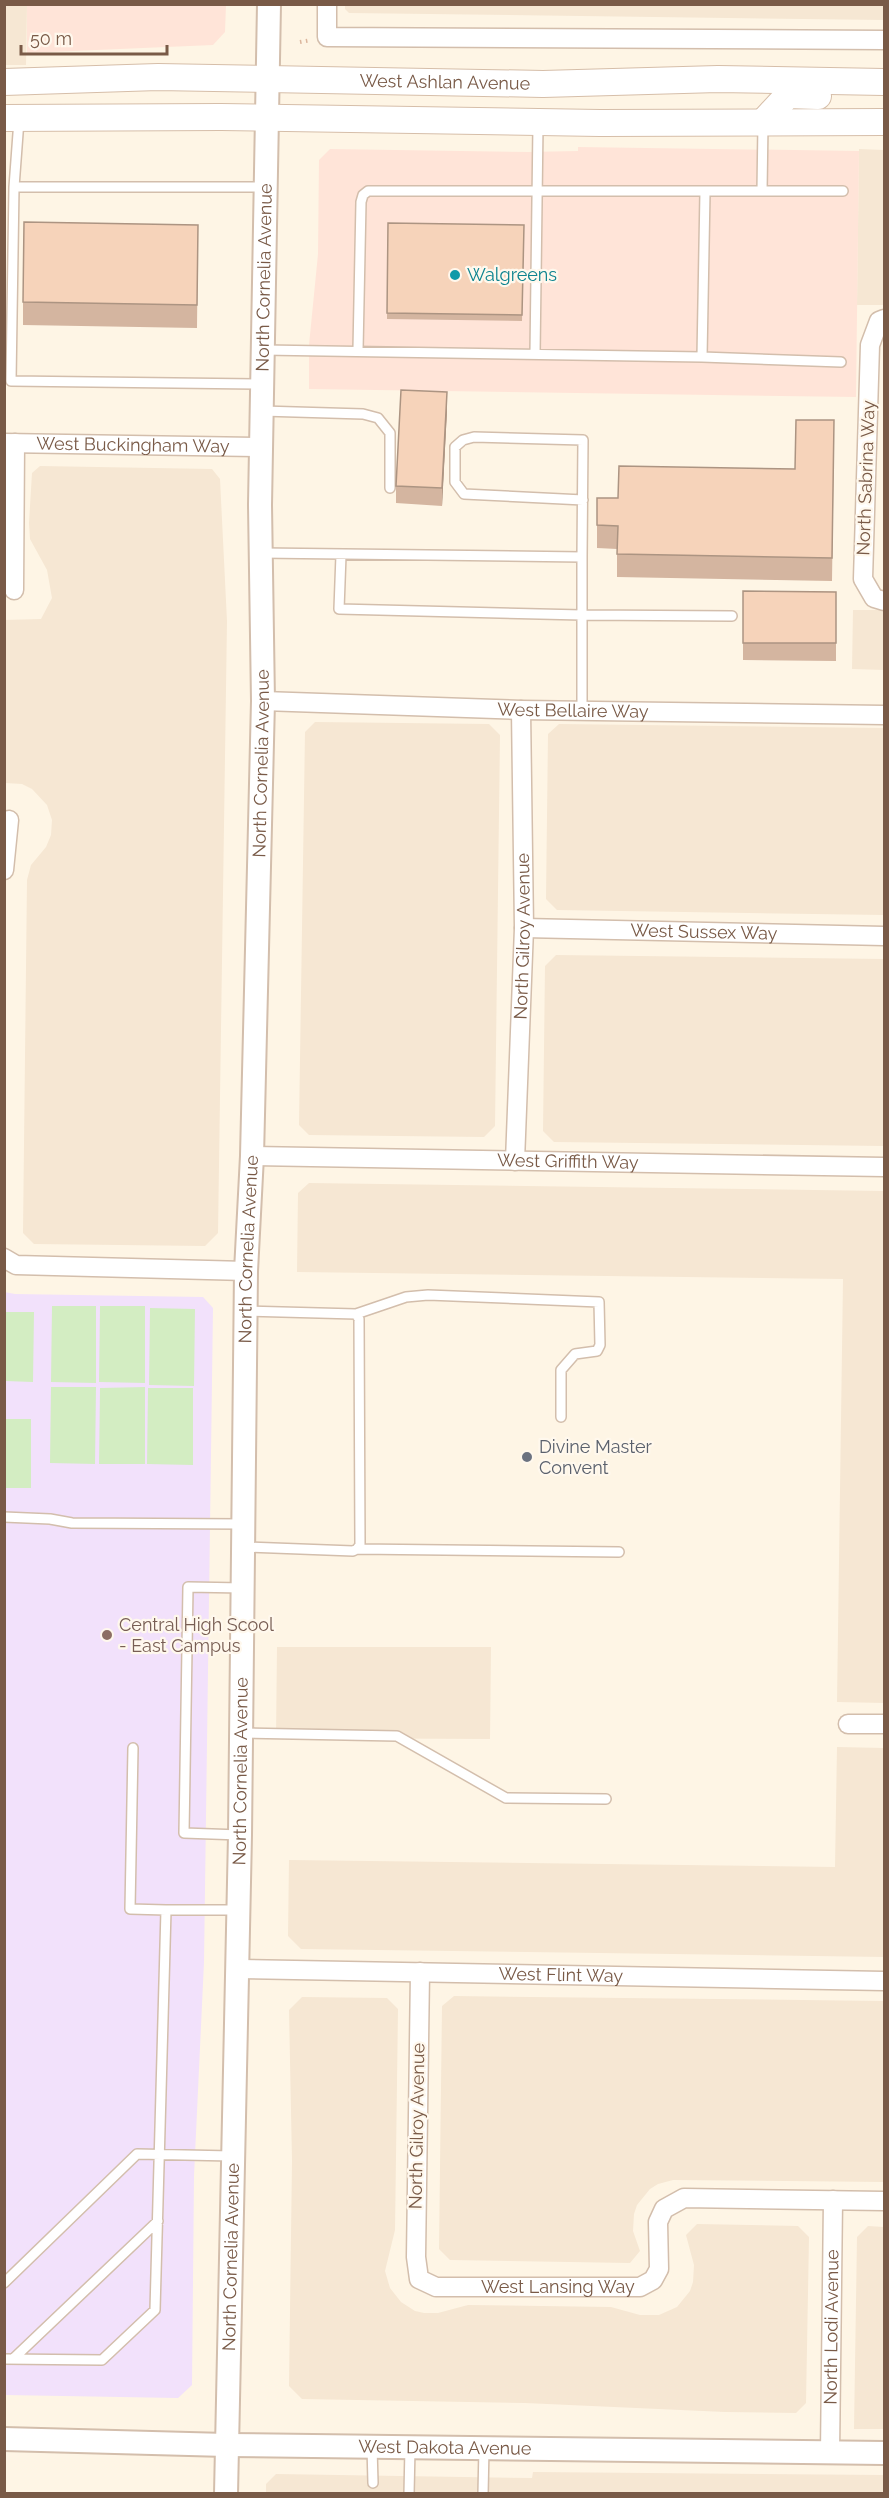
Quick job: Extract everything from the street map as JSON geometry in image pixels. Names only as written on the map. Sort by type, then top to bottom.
[{"type":"main road","name":"West Ashlan Avenue","points":[[4,82],[158,76],[543,84],[718,79],[885,82]]},
{"type":"main road","points":[[763,122],[789,95],[885,96]]},
{"type":"main road","points":[[12,118],[885,122]]},
{"type":"street","name":"North Cornelia Avenue","points":[[226,2493],[240,1835],[246,1271],[252,1156],[263,700],[261,447],[269,4]]},
{"type":"street","points":[[327,4],[327,37],[885,40]]},
{"type":"street","name":"North Sabrina Way","points":[[880,599],[863,579],[876,457],[870,345],[882,320]]},
{"type":"street","points":[[10,443],[14,590]]},
{"type":"street","name":"West Buckingham Way","points":[[10,443],[261,447]]},
{"type":"street","name":"West Bellaire Way","points":[[263,700],[521,710],[885,715]]},
{"type":"street","name":"North Gilroy Avenue","points":[[515,1161],[524,928],[521,710]]},
{"type":"street","points":[[4,870],[9,820]]},
{"type":"street","name":"West Sussex Way","points":[[524,928],[885,936]]},
{"type":"street","name":"West Griffith Way","points":[[252,1156],[885,1167]]},
{"type":"street","points":[[4,1258],[16,1265],[246,1271]]},
{"type":"street","points":[[848,1724],[885,1724]]},
{"type":"street","name":"West Flint Way","points":[[237,1969],[885,1981]]},
{"type":"street","name":"North Gilroy Avenue","points":[[419,2279],[416,2257],[420,1972]]},
{"type":"street","name":"West Lansing Way","points":[[419,2279],[436,2287],[640,2287],[653,2280],[659,2269],[658,2222],[664,2209],[684,2198],[885,2201]]},
{"type":"street","name":"North Lodi Avenue","points":[[830,2453],[833,2200]]},
{"type":"street","name":"West Dakota Avenue","points":[[4,2439],[226,2445],[885,2453]]},
{"type":"lane","points":[[12,118],[14,187],[8,381],[262,384]]},
{"type":"lane","points":[[535,354],[538,122]]},
{"type":"lane","points":[[762,191],[763,122]]},
{"type":"lane","points":[[14,187],[266,188]]},
{"type":"lane","points":[[358,350],[361,202],[363,195],[368,191],[843,191]]},
{"type":"lane","points":[[702,357],[705,192]]},
{"type":"lane","points":[[262,350],[702,357],[841,362]]},
{"type":"lane","points":[[262,411],[363,414],[378,418],[390,433],[390,488]]},
{"type":"lane","points":[[582,500],[464,494],[455,482],[455,447],[463,440],[474,437],[582,440],[582,500],[582,711]]},
{"type":"lane","points":[[261,553],[582,556]]},
{"type":"lane","points":[[342,555],[339,609],[732,616]]},
{"type":"lane","points":[[246,1311],[356,1314],[406,1297],[428,1295],[599,1302],[600,1345],[597,1351],[575,1354],[561,1370],[561,1417]]},
{"type":"lane","points":[[356,1314],[359,1319],[360,1545],[357,1549]]},
{"type":"lane","points":[[4,1517],[51,1519],[72,1523],[244,1524]]},
{"type":"lane","points":[[243,1547],[353,1551],[357,1549],[619,1552]]},
{"type":"lane","points":[[240,1835],[184,1833],[188,1587],[243,1588]]},
{"type":"lane","points":[[241,1733],[397,1736],[506,1798],[606,1799]]},
{"type":"lane","points":[[134,1748],[130,1909],[238,1910]]},
{"type":"lane","points":[[9,2359],[102,2360],[155,2310],[166,1910]]},
{"type":"lane","points":[[4,2283],[137,2154],[232,2156]]},
{"type":"lane","points":[[9,2359],[158,2221]]},
{"type":"lane","points":[[372,2447],[373,2483]]},
{"type":"lane","points":[[410,2447],[410,2493]]},
{"type":"lane","points":[[483,2493],[484,2448]]},
{"type":"shaded area","points":[[5,4],[27,5],[26,65],[5,65]]},
{"type":"shaded area","points":[[345,4],[884,4],[884,20],[349,13],[345,9]]},
{"type":"shaded area","points":[[27,5],[226,5],[225,32],[213,45],[27,53]]},
{"type":"shaded area","points":[[578,147],[859,151],[856,397],[309,389],[309,345],[318,254],[319,160],[330,149],[528,152],[578,151]]},
{"type":"shaded area","points":[[859,149],[884,150],[884,305],[857,305]]},
{"type":"shaded area","points":[[40,466],[212,469],[220,479],[227,621],[218,1233],[205,1246],[34,1244],[23,1233],[27,880],[31,865],[46,847],[51,835],[52,820],[47,805],[32,789],[22,784],[5,783],[4,620],[41,619],[52,598],[47,570],[30,539],[32,473]]},
{"type":"shaded area","points":[[853,610],[884,610],[884,670],[852,669]]},
{"type":"shaded area","points":[[315,722],[489,724],[500,735],[495,1126],[484,1137],[309,1135],[299,1125],[305,732]]},
{"type":"shaded area","points":[[559,724],[884,728],[884,915],[557,910],[546,899],[548,734]]},
{"type":"shaded area","points":[[556,955],[884,959],[884,1146],[554,1142],[543,1131],[545,966]]},
{"type":"shaded area","points":[[309,1183],[884,1191],[884,1703],[837,1702],[843,1279],[297,1272],[298,1193]]},
{"type":"shaded area","name":"Central High Scool - East Campus","points":[[4,1292],[203,1297],[213,1308],[204,1962],[194,2176],[192,2385],[178,2398],[5,2395]]},
{"type":"shaded area","points":[[277,1647],[491,1647],[490,1739],[276,1738]]},
{"type":"shaded area","points":[[837,1747],[884,1748],[884,1957],[301,1949],[288,1936],[289,1860],[835,1867]]},
{"type":"shaded area","points":[[454,1996],[884,2001],[884,2182],[673,2180],[650,2189],[637,2205],[633,2231],[640,2251],[630,2263],[450,2260],[439,2249],[442,2006]]},
{"type":"shaded area","points":[[302,1997],[387,1998],[398,2009],[395,2230],[385,2271],[390,2288],[401,2302],[415,2311],[424,2313],[438,2313],[468,2305],[611,2307],[640,2315],[659,2315],[677,2307],[690,2291],[694,2265],[686,2235],[697,2224],[798,2226],[809,2237],[806,2403],[796,2413],[525,2403],[302,2399],[289,2386],[292,2161],[289,2010]]},
{"type":"shaded area","points":[[868,2226],[884,2227],[884,2429],[854,2429],[857,2237]]},
{"type":"shaded area","points":[[533,2472],[884,2475],[884,2493],[266,2494],[266,2484],[276,2474],[532,2478]]},
{"type":"green space","points":[[52,1306],[96,1306],[96,1383],[51,1382]]},
{"type":"green space","points":[[100,1306],[145,1306],[145,1383],[99,1382]]},
{"type":"green space","points":[[150,1308],[195,1309],[194,1386],[149,1385]]},
{"type":"green space","points":[[5,1312],[34,1312],[33,1382],[5,1381]]},
{"type":"green space","points":[[51,1387],[96,1387],[95,1464],[50,1463]]},
{"type":"green space","points":[[145,1387],[145,1464],[99,1464],[100,1388]]},
{"type":"green space","points":[[148,1388],[193,1388],[193,1465],[147,1464]]},
{"type":"green space","points":[[5,1419],[31,1419],[31,1488],[5,1488]]},
{"type":"building","points":[[24,222],[198,225],[197,305],[23,302]]},
{"type":"building","name":"Walgreens","points":[[388,223],[524,225],[522,315],[387,313]]},
{"type":"building","points":[[401,390],[447,392],[442,488],[396,486]]},
{"type":"building","points":[[796,420],[834,420],[832,558],[617,554],[618,526],[597,525],[597,498],[618,498],[619,466],[795,469]]},
{"type":"building","points":[[743,591],[836,592],[836,643],[743,643]]},
{"type":"place","name":"Walgreens","points":[[455,275]]},
{"type":"place","name":"Divine Master Convent","points":[[527,1457]]},
{"type":"place","name":"Central High Scool - East Campus","points":[[107,1635]]}]
